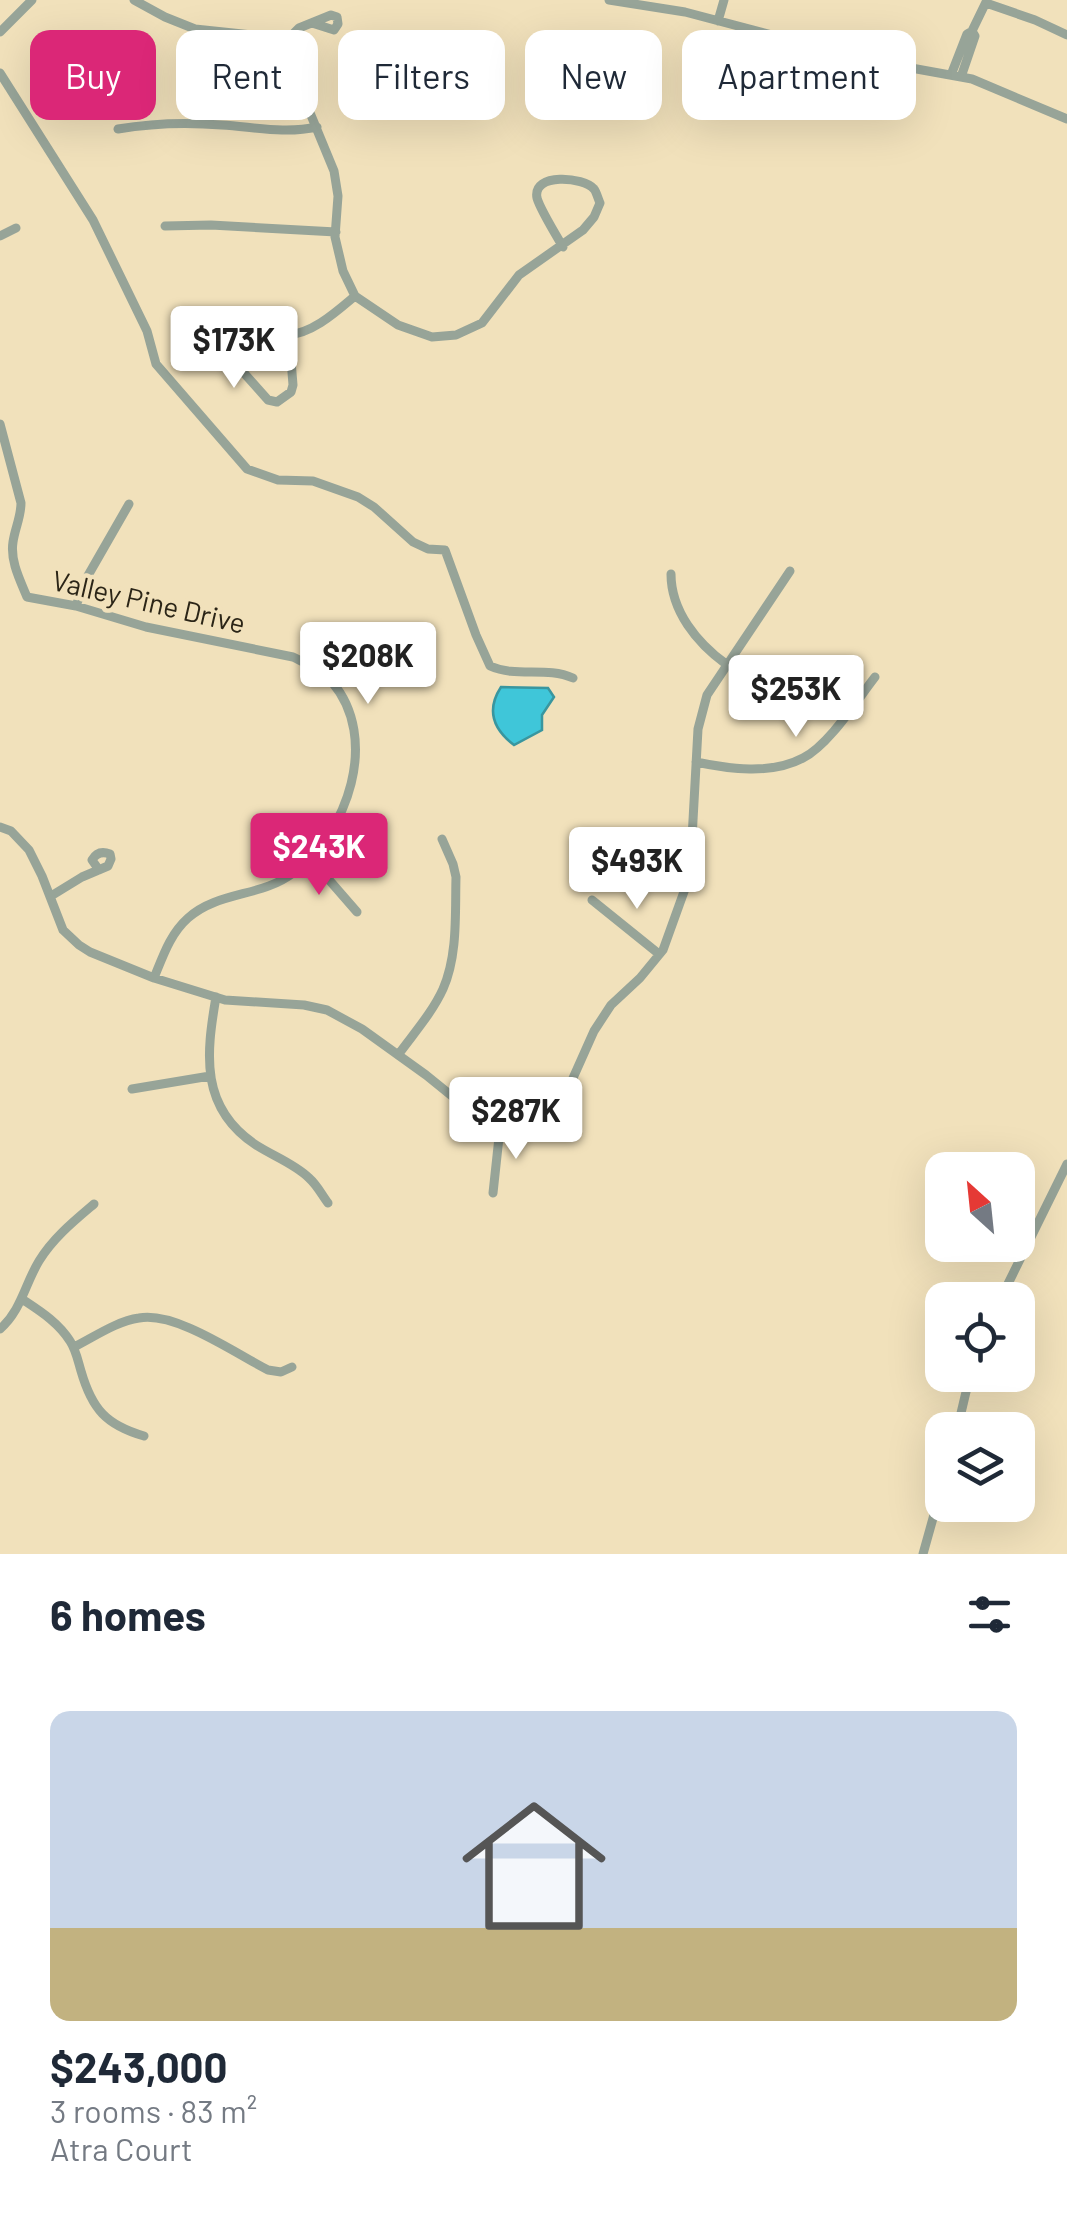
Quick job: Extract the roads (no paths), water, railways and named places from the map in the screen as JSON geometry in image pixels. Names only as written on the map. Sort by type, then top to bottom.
[{"type":"street","points":[[0,32],[32,0]]},
{"type":"street","points":[[134,0],[164,17],[204,30]]},
{"type":"street","points":[[610,0],[685,12],[867,60],[956,76],[1067,118]]},
{"type":"street","points":[[718,20],[724,0]]},
{"type":"street","points":[[956,76],[966,34],[972,31],[986,2],[1067,35]]},
{"type":"street","points":[[297,30],[312,24]]},
{"type":"street","points":[[0,73],[93,220],[147,331],[156,364],[247,469],[278,480],[313,481],[358,497],[413,542],[428,549],[445,550],[490,666],[504,672],[560,672],[573,678]]},
{"type":"street","points":[[314,120],[336,180],[336,232],[342,271],[355,296],[398,325],[432,337],[456,335],[482,323],[518,275],[562,247],[594,217],[600,204],[595,190],[583,182],[553,180],[543,182],[537,190],[538,201],[562,247]]},
{"type":"street","points":[[118,129],[156,122],[294,132],[317,127]]},
{"type":"street","points":[[165,226],[336,232]]},
{"type":"street","points":[[0,236],[16,228]]},
{"type":"street","points":[[289,335],[291,392],[276,402],[268,400],[226,354],[226,338],[242,330],[289,335],[312,328],[355,296]]},
{"type":"street","name":"Valley Pine Drive","points":[[0,424],[21,502],[13,558],[26,597],[293,657],[331,680],[352,718],[355,757],[340,814],[326,838],[310,858],[281,881],[225,898],[190,916],[168,944],[154,978]]},
{"type":"street","points":[[76,606],[92,568],[129,504]]},
{"type":"street","points":[[0,827],[10,831],[29,850],[58,921],[80,946],[154,978],[216,997],[304,1004],[327,1010],[362,1029],[500,1128],[521,1126],[544,1118],[565,1096],[594,1030],[611,1005],[663,950],[690,874],[698,729],[707,695],[790,570]]},
{"type":"street","points":[[671,574],[671,594],[687,624],[706,650],[726,664]]},
{"type":"street","points":[[696,762],[719,767],[779,768],[806,757],[835,729],[876,676]]},
{"type":"street","points":[[398,1055],[434,1006],[450,967],[456,878],[442,839]]},
{"type":"street","points":[[310,858],[357,912]]},
{"type":"street","points":[[51,896],[99,870]]},
{"type":"street","points":[[592,900],[659,954]]},
{"type":"street","points":[[216,997],[208,1042],[210,1076],[224,1113],[255,1144],[307,1176],[328,1203]]},
{"type":"street","points":[[132,1090],[210,1076]]},
{"type":"street","points":[[493,1194],[500,1128]]},
{"type":"street","points":[[1009,1282],[1067,1164]]},
{"type":"street","points":[[0,1329],[18,1309],[50,1246],[94,1204]]},
{"type":"street","points":[[22,1299],[56,1323],[74,1347],[86,1389],[97,1409],[109,1422],[144,1436]]},
{"type":"street","points":[[74,1347],[136,1318],[159,1316],[186,1326],[268,1370],[281,1372],[292,1366]]},
{"type":"street","points":[[923,1554],[932,1522]]},
{"type":"water","points":[[501,687],[548,688],[554,697],[542,715],[542,730],[514,745],[494,719],[494,704]]}]
